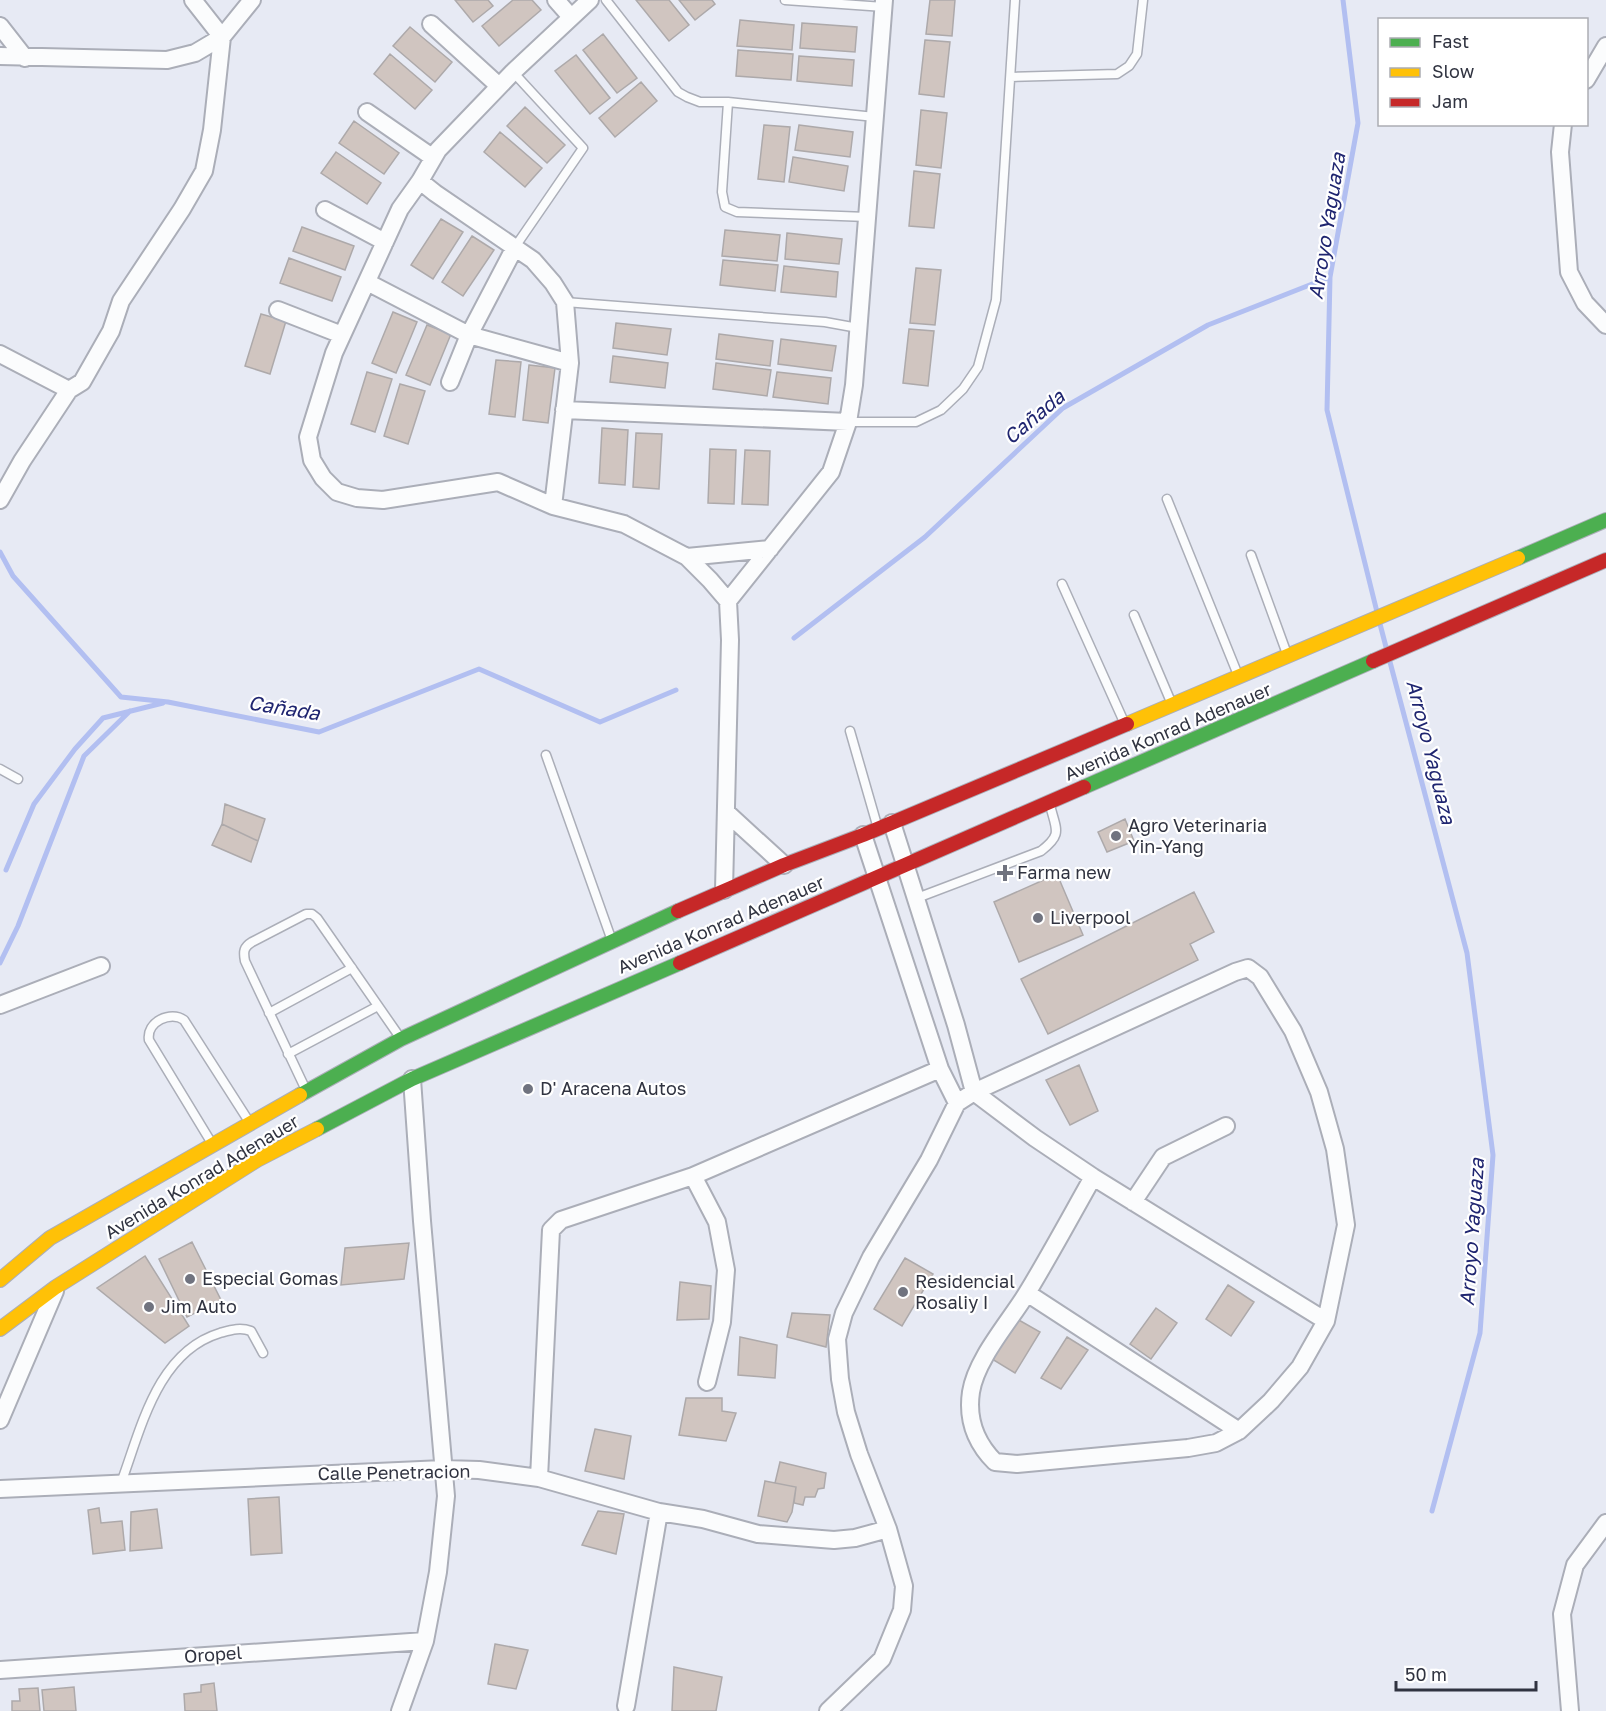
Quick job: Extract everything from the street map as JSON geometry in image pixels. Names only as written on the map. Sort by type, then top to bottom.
[{"type":"main road","name":"Avenida Konrad Adenauer","points":[[0,1280],[50,1238],[249,1123],[401,1039],[724,890],[878,829],[1173,706],[1606,520]]},
{"type":"main road","name":"Avenida Konrad Adenauer","points":[[0,1329],[56,1287],[256,1160],[412,1079],[1606,560]]},
{"type":"street","points":[[0,500],[22,461],[69,390],[82,382],[111,331],[121,301],[182,209],[204,171],[212,130],[222,37],[193,0]]},
{"type":"street","points":[[0,56],[167,60],[195,53],[222,37],[252,0]]},
{"type":"street","points":[[556,0],[571,17]]},
{"type":"street","points":[[590,0],[513,72],[432,157],[420,181],[400,209],[334,353],[308,437],[312,460],[323,478],[337,492],[357,498],[383,500],[498,482],[553,506],[624,524],[687,557],[728,602],[730,640],[724,890]]},
{"type":"street","points":[[728,602],[831,472],[848,422],[854,385],[884,4]]},
{"type":"street","points":[[431,24],[499,86]]},
{"type":"street","points":[[0,26],[25,58]]},
{"type":"street","points":[[1588,78],[1606,46]]},
{"type":"street","points":[[367,112],[432,157]]},
{"type":"street","points":[[1563,126],[1560,152],[1569,272],[1585,303],[1606,325]]},
{"type":"street","points":[[420,181],[533,260],[553,283],[565,302],[570,363],[553,506]]},
{"type":"street","points":[[325,210],[385,242]]},
{"type":"street","points":[[450,382],[469,335],[515,247]]},
{"type":"street","points":[[367,282],[469,335],[570,363]]},
{"type":"street","points":[[278,310],[342,335]]},
{"type":"street","points":[[0,354],[69,390]]},
{"type":"street","points":[[564,410],[848,422]]},
{"type":"street","points":[[687,557],[770,549]]},
{"type":"street","points":[[726,812],[784,865]]},
{"type":"street","points":[[878,829],[907,865],[974,1092],[1035,1138],[1093,1177],[1326,1322]]},
{"type":"street","points":[[878,829],[878,877],[940,1069],[957,1103]]},
{"type":"street","points":[[0,1005],[101,966]]},
{"type":"street","points":[[828,1711],[882,1659],[902,1610],[904,1586],[888,1529],[859,1454],[846,1412],[840,1379],[837,1339],[844,1313],[871,1257],[929,1160],[957,1103],[974,1092],[1248,968],[1260,977],[1293,1031],[1319,1092],[1335,1149],[1346,1225],[1326,1322],[1300,1367],[1271,1401],[1239,1431],[1216,1443],[1188,1448],[1017,1464],[995,1462],[975,1435],[970,1410],[971,1390],[977,1370],[1027,1293],[1093,1177]]},
{"type":"street","points":[[539,1478],[551,1230],[561,1220],[693,1176],[940,1069]]},
{"type":"street","points":[[400,1711],[425,1641],[438,1572],[447,1496],[412,1079]]},
{"type":"street","points":[[1133,1202],[1163,1157],[1226,1126]]},
{"type":"street","points":[[693,1176],[717,1222],[726,1270],[722,1322],[707,1382]]},
{"type":"street","points":[[0,1420],[56,1287]]},
{"type":"street","points":[[1027,1293],[1239,1431]]},
{"type":"street","name":"Calle Penetracion","points":[[0,1490],[443,1468],[539,1478],[659,1512],[758,1534],[834,1540],[855,1538],[888,1529]]},
{"type":"street","points":[[626,1706],[659,1512]]},
{"type":"street","points":[[1570,1711],[1562,1614],[1575,1566],[1606,1523]]},
{"type":"street","name":"Oropel","points":[[0,1670],[425,1641]]},
{"type":"lane","points":[[606,0],[678,92],[700,102],[728,102],[875,117]]},
{"type":"lane","points":[[785,0],[884,4]]},
{"type":"lane","points":[[848,422],[916,422],[941,410],[963,389],[978,367],[996,300],[1016,0]]},
{"type":"lane","points":[[1011,77],[1118,75],[1129,66],[1137,54],[1143,0]]},
{"type":"lane","points":[[513,72],[583,148],[515,247]]},
{"type":"lane","points":[[728,102],[722,192],[725,207],[737,212],[867,217]]},
{"type":"lane","points":[[565,302],[825,322],[858,328]]},
{"type":"lane","points":[[1167,499],[1239,678]]},
{"type":"lane","points":[[1251,555],[1288,657]]},
{"type":"lane","points":[[1062,584],[1125,725]]},
{"type":"lane","points":[[1134,615],[1173,706]]},
{"type":"lane","points":[[850,731],[878,829]]},
{"type":"lane","points":[[546,755],[612,941]]},
{"type":"lane","points":[[0,769],[18,779]]},
{"type":"lane","points":[[917,898],[1041,851],[1054,841],[1056,830],[1049,803]]},
{"type":"lane","points":[[306,1091],[245,961],[243,952],[245,946],[252,942],[306,914],[312,914],[401,1039]]},
{"type":"lane","points":[[269,1013],[352,968]]},
{"type":"lane","points":[[288,1054],[378,1005]]},
{"type":"lane","points":[[212,1144],[149,1040],[148,1033],[151,1026],[169,1016],[178,1015],[184,1020],[249,1123]]},
{"type":"lane","points":[[121,1484],[154,1395],[174,1363],[184,1353],[195,1344],[213,1335],[234,1329],[251,1331],[263,1353]]},
{"type":"building","points":[[455,0],[488,0],[493,6],[473,22]]},
{"type":"building","points":[[513,0],[532,0],[541,10],[499,46],[482,26]]},
{"type":"building","points":[[636,0],[669,0],[689,25],[669,41]]},
{"type":"building","points":[[679,0],[712,0],[715,4],[695,20]]},
{"type":"building","points":[[930,0],[955,0],[952,36],[926,34]]},
{"type":"building","points":[[740,20],[794,25],[792,50],[737,46]]},
{"type":"building","points":[[802,23],[857,27],[855,52],[800,48]]},
{"type":"building","points":[[410,27],[452,62],[435,82],[393,46]]},
{"type":"building","points":[[603,34],[637,78],[617,93],[583,50]]},
{"type":"building","points":[[925,40],[950,42],[944,97],[919,94]]},
{"type":"building","points":[[738,50],[793,54],[791,80],[736,76]]},
{"type":"building","points":[[390,54],[432,90],[415,109],[374,74]]},
{"type":"building","points":[[576,55],[610,98],[590,114],[555,71]]},
{"type":"building","points":[[799,56],[854,60],[852,86],[797,81]]},
{"type":"building","points":[[641,82],[657,101],[615,137],[599,118]]},
{"type":"building","points":[[525,107],[565,145],[547,163],[507,126]]},
{"type":"building","points":[[921,110],[947,113],[941,168],[916,165]]},
{"type":"building","points":[[354,121],[399,153],[384,174],[339,143]]},
{"type":"building","points":[[764,125],[790,127],[784,182],[758,179]]},
{"type":"building","points":[[799,125],[853,132],[850,157],[795,150]]},
{"type":"building","points":[[500,132],[542,168],[525,187],[484,152]]},
{"type":"building","points":[[336,152],[381,183],[367,204],[321,173]]},
{"type":"building","points":[[793,157],[848,166],[844,191],[789,182]]},
{"type":"building","points":[[914,171],[940,174],[934,228],[909,226]]},
{"type":"building","points":[[441,219],[463,232],[433,279],[411,265]]},
{"type":"building","points":[[302,227],[354,246],[345,270],[293,251]]},
{"type":"building","points":[[725,230],[780,235],[777,261],[722,256]]},
{"type":"building","points":[[787,233],[842,239],[839,264],[785,259]]},
{"type":"building","points":[[472,236],[494,250],[463,296],[442,282]]},
{"type":"building","points":[[289,258],[341,277],[332,301],[280,283]]},
{"type":"building","points":[[723,260],[778,265],[775,291],[720,285]]},
{"type":"building","points":[[784,266],[838,272],[836,297],[781,292]]},
{"type":"building","points":[[916,268],[941,270],[935,325],[910,323]]},
{"type":"building","points":[[393,312],[417,322],[396,373],[372,363]]},
{"type":"building","points":[[261,314],[286,321],[270,374],[245,366]]},
{"type":"building","points":[[616,323],[671,329],[667,355],[613,348]]},
{"type":"building","points":[[427,325],[451,334],[430,385],[406,375]]},
{"type":"building","points":[[909,329],[934,331],[928,386],[903,383]]},
{"type":"building","points":[[719,334],[773,341],[770,366],[716,359]]},
{"type":"building","points":[[781,339],[836,346],[832,371],[778,364]]},
{"type":"building","points":[[613,356],[668,363],[665,388],[610,382]]},
{"type":"building","points":[[496,360],[521,362],[515,417],[489,414]]},
{"type":"building","points":[[716,363],[771,370],[767,396],[713,389]]},
{"type":"building","points":[[529,365],[555,368],[548,423],[523,420]]},
{"type":"building","points":[[367,372],[392,379],[375,432],[351,424]]},
{"type":"building","points":[[777,372],[831,378],[828,404],[773,397]]},
{"type":"building","points":[[400,384],[425,391],[408,444],[384,436]]},
{"type":"building","points":[[602,428],[628,430],[625,485],[599,483]]},
{"type":"building","points":[[636,433],[662,434],[659,489],[633,487]]},
{"type":"building","points":[[710,449],[736,450],[734,504],[708,503]]},
{"type":"building","points":[[745,450],[770,451],[768,505],[742,504]]},
{"type":"building","points":[[225,804],[265,819],[258,841],[222,824]]},
{"type":"building","name":"Agro Veterinaria Yin-Yang","points":[[1125,819],[1134,841],[1107,852],[1098,832]]},
{"type":"building","points":[[222,824],[258,841],[251,862],[212,845]]},
{"type":"building","name":"Liverpool","points":[[1057,874],[1083,935],[1019,962],[994,902]]},
{"type":"building","points":[[1194,892],[1214,932],[1190,944],[1198,960],[1048,1034],[1021,979]]},
{"type":"building","points":[[1079,1065],[1098,1111],[1070,1125],[1046,1080]]},
{"type":"building","name":"Especial Gomas","points":[[192,1242],[221,1300],[187,1317],[159,1259]]},
{"type":"building","points":[[409,1243],[404,1279],[341,1285],[345,1248]]},
{"type":"building","name":"Jim Auto","points":[[145,1256],[189,1326],[165,1343],[97,1288]]},
{"type":"building","name":"Residencial Rosaliy I","points":[[905,1258],[933,1274],[902,1326],[874,1309]]},
{"type":"building","points":[[680,1282],[711,1286],[709,1319],[677,1320]]},
{"type":"building","points":[[1228,1285],[1254,1302],[1231,1336],[1206,1319]]},
{"type":"building","points":[[1156,1308],[1177,1323],[1151,1359],[1130,1344]]},
{"type":"building","points":[[792,1313],[830,1315],[826,1347],[787,1337]]},
{"type":"building","points":[[1017,1319],[1040,1332],[1015,1373],[992,1359]]},
{"type":"building","points":[[740,1337],[777,1345],[775,1378],[738,1375]]},
{"type":"building","points":[[1067,1337],[1088,1350],[1061,1389],[1041,1378]]},
{"type":"building","points":[[686,1398],[722,1398],[722,1411],[736,1413],[726,1441],[679,1435]]},
{"type":"building","points":[[595,1429],[631,1436],[624,1479],[585,1471]]},
{"type":"building","points":[[780,1462],[826,1473],[824,1488],[818,1489],[815,1497],[805,1497],[803,1505],[794,1503],[796,1487],[775,1483]]},
{"type":"building","points":[[765,1481],[796,1487],[792,1512],[787,1522],[758,1516]]},
{"type":"building","points":[[279,1497],[282,1553],[251,1555],[248,1499]]},
{"type":"building","points":[[99,1508],[101,1523],[122,1521],[125,1550],[93,1554],[88,1510]]},
{"type":"building","points":[[157,1509],[162,1548],[130,1551],[131,1512]]},
{"type":"building","points":[[598,1511],[624,1514],[616,1554],[582,1545]]},
{"type":"building","points":[[495,1644],[528,1650],[516,1689],[488,1684]]},
{"type":"building","points":[[674,1667],[722,1677],[716,1711],[672,1711]]},
{"type":"building","points":[[214,1683],[217,1711],[185,1711],[184,1694],[201,1692],[201,1685]]},
{"type":"building","points":[[74,1687],[76,1711],[44,1711],[42,1690]]},
{"type":"building","points":[[38,1688],[40,1711],[12,1711],[12,1701],[20,1701],[19,1689]]},
{"type":"waterway","name":"Arroyo Yaguaza","points":[[1343,0],[1358,123],[1330,277],[1327,410],[1377,612]]},
{"type":"waterway","name":"Cañada","points":[[794,638],[925,537],[1063,408],[1208,325],[1330,277]]},
{"type":"waterway","name":"Cañada","points":[[0,552],[13,576],[121,697],[168,702],[319,732],[479,669],[600,722],[676,690]]},
{"type":"waterway","name":"Arroyo Yaguaza","points":[[1380,624],[1386,647]]},
{"type":"waterway","name":"Arroyo Yaguaza","points":[[1390,662],[1467,953],[1493,1155],[1480,1333],[1432,1511]]},
{"type":"waterway","points":[[6,870],[34,804],[75,749],[103,718],[163,703]]},
{"type":"waterway","name":"Cañada","points":[[0,963],[18,926],[84,756],[130,711]]},
{"type":"traffic: fast","points":[[1518,558],[1606,520]]},
{"type":"traffic: fast","points":[[1084,787],[1373,661]]},
{"type":"traffic: fast","points":[[300,1095],[401,1039],[678,911]]},
{"type":"traffic: fast","points":[[317,1129],[412,1079],[680,963]]},
{"type":"traffic: slow","points":[[1127,724],[1518,558]]},
{"type":"traffic: slow","points":[[0,1280],[50,1238],[300,1095]]},
{"type":"traffic: slow","points":[[0,1329],[56,1287],[257,1160],[317,1129]]},
{"type":"traffic: jam","points":[[1373,661],[1606,560]]},
{"type":"traffic: jam","points":[[678,911],[1127,724]]},
{"type":"traffic: jam","points":[[680,963],[1084,787]]},
{"type":"place","name":"Agro Veterinaria Yin-Yang","points":[[1116,836]]},
{"type":"place","name":"Farma new","points":[[1005,873]]},
{"type":"place","name":"Liverpool","points":[[1038,918]]},
{"type":"place","name":"D' Aracena Autos","points":[[528,1089]]},
{"type":"place","name":"Especial Gomas","points":[[190,1279]]},
{"type":"place","name":"Residencial Rosaliy I","points":[[903,1292]]},
{"type":"place","name":"Jim Auto","points":[[149,1307]]}]
